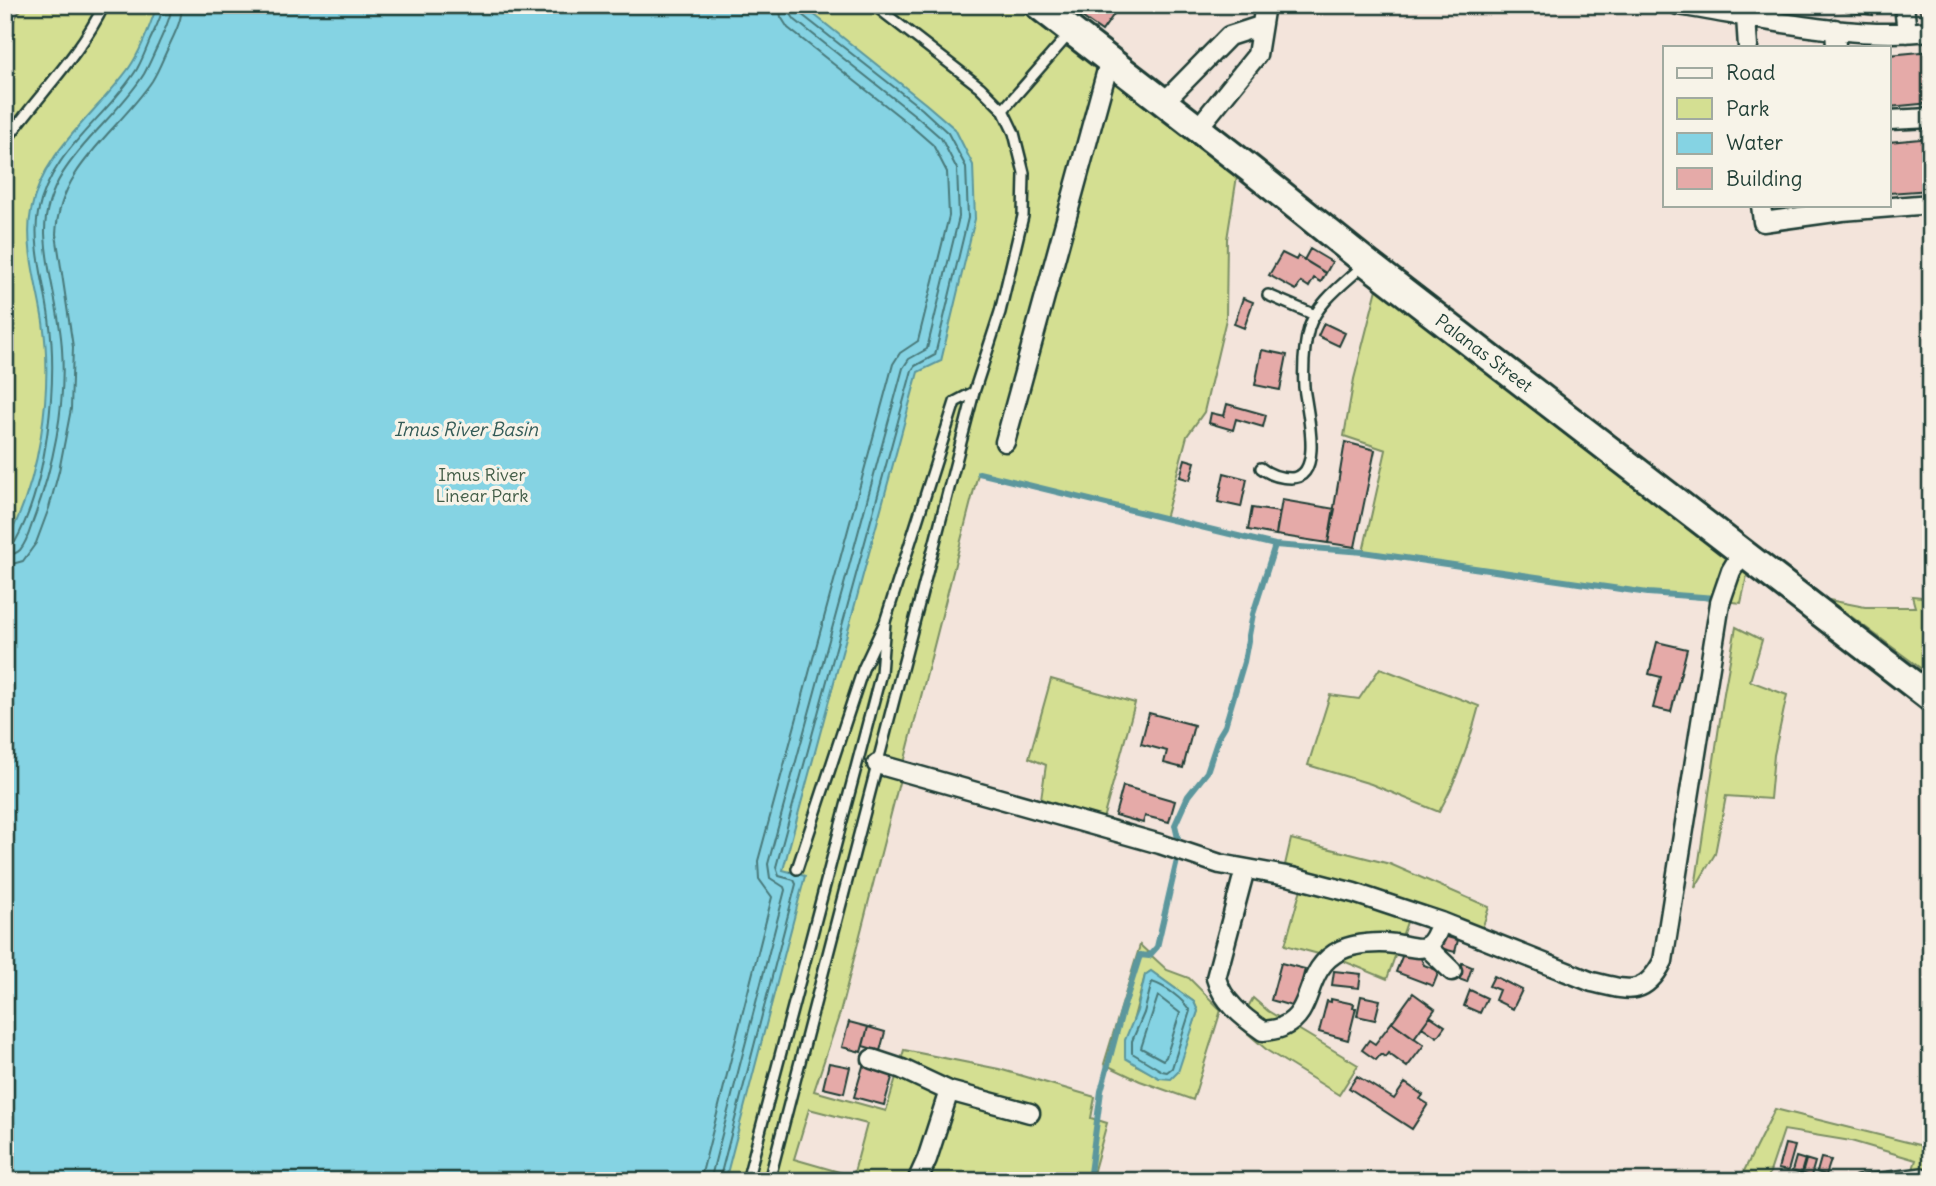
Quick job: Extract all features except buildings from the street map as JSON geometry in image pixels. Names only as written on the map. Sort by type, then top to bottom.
[{"type":"main road","name":"Palanas Street","points":[[1038,5],[1367,263],[1931,698]]},
{"type":"street","points":[[1198,128],[1256,55],[1265,5]]},
{"type":"street","points":[[1680,5],[1835,29],[1908,33],[1931,31]]},
{"type":"street","points":[[1904,5],[1908,33]]},
{"type":"street","points":[[1746,17],[1748,46]]},
{"type":"street","points":[[1164,102],[1230,36],[1260,26]]},
{"type":"street","points":[[1835,29],[1836,46]]},
{"type":"street","points":[[1005,442],[1110,59]]},
{"type":"street","points":[[1890,121],[1931,118]]},
{"type":"street","points":[[1890,206],[1931,204]]},
{"type":"street","points":[[1761,206],[1763,222],[1842,208],[1886,206]]},
{"type":"street","points":[[877,764],[1220,864],[1292,877],[1354,893],[1441,922],[1592,982],[1637,989],[1654,978],[1662,961],[1720,603],[1731,571],[1743,551]]},
{"type":"street","points":[[1245,869],[1216,978],[1219,988],[1229,1001],[1248,1021],[1263,1031],[1283,1028],[1294,1019],[1301,1011],[1317,970],[1326,960],[1343,949],[1392,943],[1418,948],[1426,946],[1434,939],[1441,922]]},
{"type":"street","points":[[1426,946],[1452,971]]},
{"type":"street","points":[[872,1059],[902,1069],[949,1091],[1030,1113]]},
{"type":"street","points":[[916,1181],[935,1136],[949,1091]]},
{"type":"lane","points":[[5,142],[72,60],[104,5]]},
{"type":"lane","points":[[769,1181],[974,392],[1000,312],[1023,216],[1024,173],[1014,133],[1003,110],[980,87],[874,5]]},
{"type":"lane","points":[[1003,110],[1073,31]]},
{"type":"lane","points":[[1261,468],[1269,474],[1295,478],[1305,472],[1310,460],[1310,423],[1304,385],[1310,327],[1315,315],[1332,295],[1367,263]]},
{"type":"lane","points":[[1268,295],[1315,315]]},
{"type":"lane","points":[[797,869],[863,670],[885,622],[955,402],[974,392]]},
{"type":"lane","points":[[747,1181],[881,673],[885,622]]},
{"type":"lane","points":[[1858,1181],[1922,1173],[1931,1175]]},
{"type":"green space","name":"Imus River Basin","points":[[24,5],[1021,5],[1238,170],[1227,239],[1226,319],[1204,412],[1187,436],[1165,519],[978,474],[840,1013],[814,1091],[886,1111],[904,1050],[999,1069],[1095,1097],[1091,1118],[1107,1123],[1091,1181],[1066,1181],[1022,1170],[1019,1181],[5,1181],[5,33]],"holes":[[[809,1109],[867,1124],[853,1176],[794,1159]]]},
{"type":"green space","points":[[1379,281],[1514,394],[1748,571],[1741,603],[1648,593],[1363,552],[1386,450],[1344,436],[1354,379]]},
{"type":"green space","points":[[1912,596],[1931,598],[1931,676],[1829,600],[1865,607],[1915,607]]},
{"type":"green space","points":[[1736,627],[1762,640],[1750,681],[1787,695],[1774,755],[1770,799],[1726,796],[1715,854],[1695,888],[1724,693]]},
{"type":"green space","points":[[1380,668],[1479,706],[1462,760],[1439,812],[1371,784],[1308,765],[1330,695],[1359,699]]},
{"type":"green space","points":[[1051,679],[1135,703],[1103,819],[1041,799],[1046,765],[1029,758]]},
{"type":"green space","points":[[1291,839],[1390,864],[1489,907],[1482,929],[1413,905],[1387,979],[1341,960],[1285,945],[1306,871],[1285,865]]},
{"type":"green space","points":[[1140,945],[1167,970],[1189,978],[1221,1010],[1193,1100],[1140,1081],[1104,1064]],"holes":[[[1151,971],[1194,1002],[1198,1011],[1192,1028],[1159,1077],[1136,1065],[1132,1025],[1145,975]]]},
{"type":"green space","points":[[1253,998],[1268,1011],[1358,1065],[1339,1095],[1268,1051],[1238,1025]]},
{"type":"green space","points":[[1775,1109],[1931,1148],[1931,1181],[1909,1181],[1916,1160],[1851,1141],[1784,1130],[1767,1181],[1739,1181]]},
{"type":"water","name":"Imus River Basin","points":[[157,5],[802,5],[955,129],[973,165],[975,219],[941,361],[918,372],[783,870],[805,876],[725,1181],[5,1181],[5,544],[17,520],[35,465],[45,406],[46,377],[43,322],[30,252],[29,224],[37,190],[46,170],[71,135],[129,68],[145,38]]},
{"type":"water","points":[[1151,971],[1194,1002],[1198,1011],[1178,1072],[1171,1079],[1159,1078],[1125,1058],[1125,1040],[1137,1011],[1145,975]]},
{"type":"waterway","points":[[979,473],[1275,545],[1363,552],[1648,593],[1716,598]]},
{"type":"waterway","points":[[1180,847],[1175,825],[1188,796],[1207,772],[1225,726],[1244,662],[1253,614],[1275,545]]},
{"type":"waterway","points":[[1084,1181],[1090,1173],[1101,1091],[1122,1012],[1140,955],[1149,956],[1157,947],[1178,856]]},
{"type":"waterway","points":[[1016,1181],[1027,1177],[1044,1181]]},
{"type":"park label","name":"Imus River Linear Park","points":[[482,484]]}]
